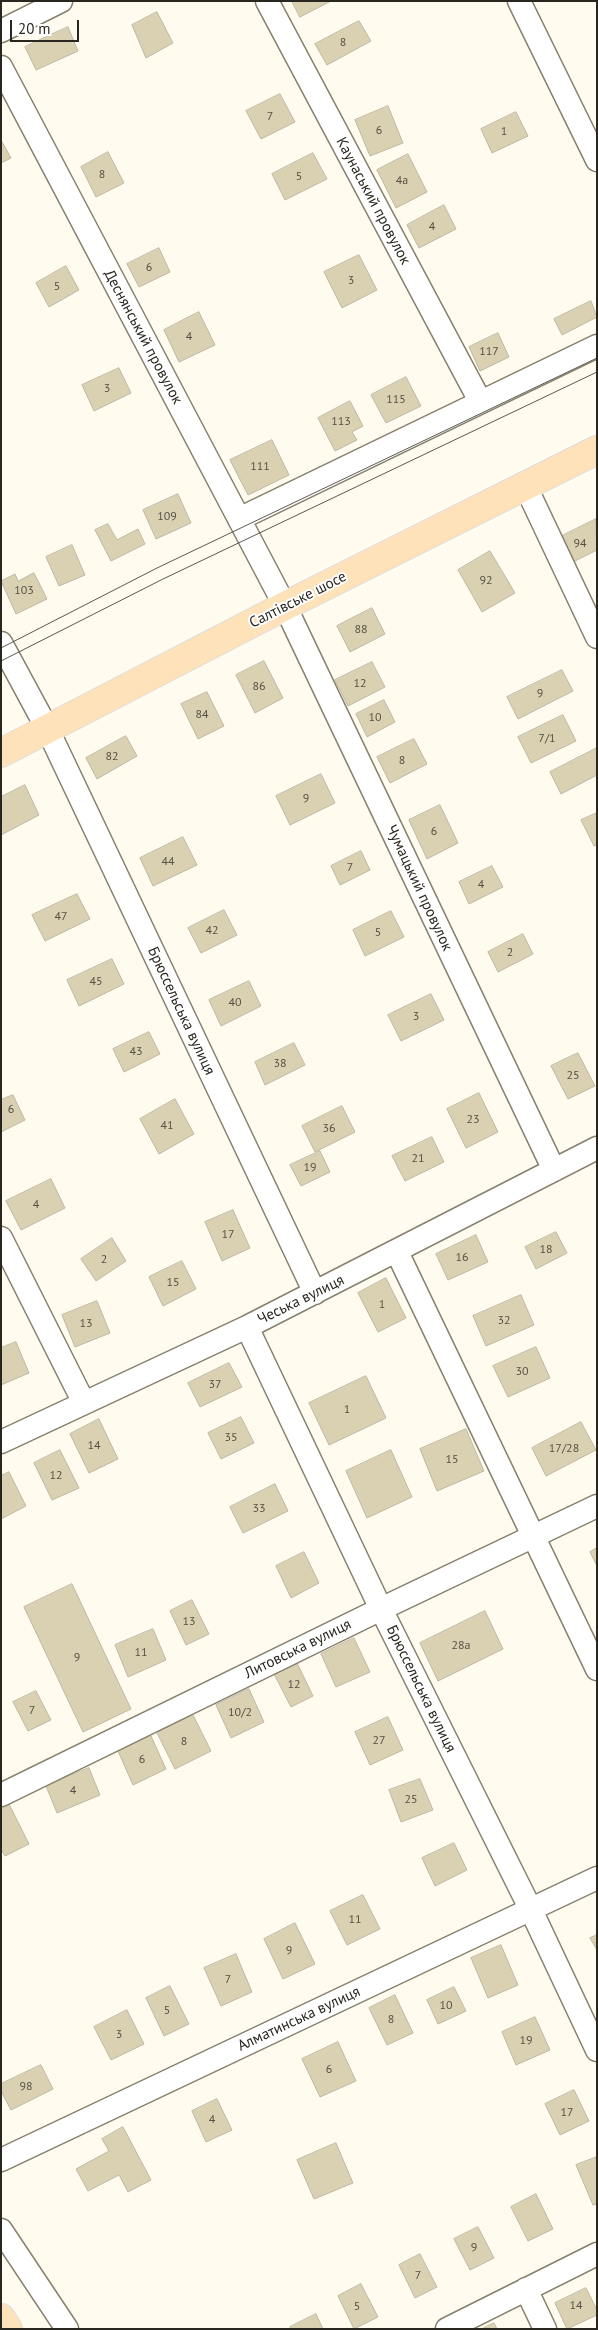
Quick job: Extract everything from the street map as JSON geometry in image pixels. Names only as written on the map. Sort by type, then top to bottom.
[{"type":"main road","name":"Салтівське шосе","points":[[1,753],[285,606],[597,450]]},
{"type":"main road","points":[[1,2318],[8,2329]]},
{"type":"street","points":[[1,31],[61,1]]},
{"type":"street","name":"Каунаський провулок","points":[[267,1],[480,401]]},
{"type":"street","points":[[519,1],[597,160]]},
{"type":"street","name":"Деснянський провулок","points":[[1,67],[285,606]]},
{"type":"street","points":[[239,519],[597,346]]},
{"type":"street","points":[[525,485],[597,637]]},
{"type":"street","name":"Чумацький провулок","points":[[285,606],[554,1170]]},
{"type":"street","name":"Брюссельська вулиця","points":[[1,643],[48,730],[315,1293]]},
{"type":"street","name":"Чеська вулиця","points":[[1,1442],[247,1327],[397,1252],[597,1148]]},
{"type":"street","points":[[1,1238],[84,1403]]},
{"type":"street","points":[[397,1252],[597,1669]]},
{"type":"street","name":"Брюссельська вулиця","points":[[247,1327],[381,1609],[531,1910],[597,2050]]},
{"type":"street","name":"Литовська вулиця","points":[[1,1795],[381,1609],[597,1506]]},
{"type":"street","name":"Алматинська вулиця","points":[[1,2160],[597,1878]]},
{"type":"street","points":[[1,2230],[68,2329]]},
{"type":"street","points":[[447,2329],[597,2254]]},
{"type":"street","points":[[526,2289],[545,2329]]},
{"type":"building","points":[[292,1],[331,1],[300,17]]},
{"type":"building","points":[[157,12],[173,43],[146,58],[132,25]]},
{"type":"building","points":[[359,21],[371,41],[327,65],[315,44]]},
{"type":"building","points":[[68,27],[78,51],[36,70],[25,47]]},
{"type":"building","points":[[280,94],[295,122],[261,139],[246,111]]},
{"type":"building","points":[[388,106],[403,143],[370,156],[355,120]]},
{"type":"building","points":[[516,112],[528,136],[492,153],[481,129]]},
{"type":"building","points":[[1,140],[11,158],[1,163]]},
{"type":"building","points":[[108,152],[124,183],[96,197],[81,167]]},
{"type":"building","points":[[313,153],[327,179],[285,200],[272,174]]},
{"type":"building","points":[[408,154],[427,192],[396,208],[377,170]]},
{"type":"building","points":[[444,205],[456,229],[419,248],[407,225]]},
{"type":"building","points":[[159,248],[170,272],[139,287],[127,264]]},
{"type":"building","points":[[359,255],[377,290],[342,308],[324,272]]},
{"type":"building","points":[[66,266],[79,290],[49,307],[36,283]]},
{"type":"building","points":[[591,301],[597,317],[562,335],[554,319]]},
{"type":"building","points":[[199,312],[215,345],[179,362],[164,330]]},
{"type":"building","points":[[498,333],[509,357],[480,371],[469,347]]},
{"type":"building","points":[[119,368],[131,393],[94,411],[82,385]]},
{"type":"building","points":[[406,377],[421,406],[386,423],[371,395]]},
{"type":"building","points":[[350,401],[363,426],[352,432],[357,440],[335,451],[318,418]]},
{"type":"building","points":[[272,440],[289,475],[248,495],[230,460]]},
{"type":"building","points":[[178,494],[191,523],[156,539],[143,510]]},
{"type":"building","points":[[596,519],[597,550],[573,562],[560,537]]},
{"type":"building","points":[[108,524],[117,540],[138,529],[145,544],[111,561],[95,530]]},
{"type":"building","points":[[72,545],[85,575],[59,586],[46,557]]},
{"type":"building","points":[[490,551],[515,593],[482,612],[458,570]]},
{"type":"building","points":[[34,573],[47,599],[16,614],[1,581],[15,574],[18,581]]},
{"type":"building","points":[[372,608],[385,634],[350,652],[337,626]]},
{"type":"building","points":[[264,661],[283,698],[255,713],[236,675]]},
{"type":"building","points":[[372,662],[385,687],[348,706],[335,680]]},
{"type":"building","points":[[562,670],[573,691],[518,719],[507,697]]},
{"type":"building","points":[[207,692],[224,726],[198,739],[181,704]]},
{"type":"building","points":[[384,700],[395,722],[367,737],[356,714]]},
{"type":"building","points":[[563,715],[576,741],[531,763],[518,737]]},
{"type":"building","points":[[126,736],[137,756],[97,779],[86,758]]},
{"type":"building","points":[[414,739],[427,764],[390,783],[377,757]]},
{"type":"building","points":[[597,748],[597,775],[561,794],[550,772]]},
{"type":"building","points":[[321,774],[335,803],[290,825],[276,796]]},
{"type":"building","points":[[25,785],[39,815],[1,835],[1,797]]},
{"type":"building","points":[[440,805],[458,843],[427,859],[409,820]]},
{"type":"building","points":[[597,813],[597,845],[594,846],[581,820]]},
{"type":"building","points":[[183,837],[197,865],[153,886],[140,858]]},
{"type":"building","points":[[361,851],[370,870],[340,885],[331,866]]},
{"type":"building","points":[[492,866],[503,887],[469,904],[459,882]]},
{"type":"building","points":[[77,894],[90,919],[45,941],[32,915]]},
{"type":"building","points":[[224,910],[237,935],[201,953],[188,928]]},
{"type":"building","points":[[391,911],[404,937],[365,956],[353,930]]},
{"type":"building","points":[[523,934],[533,954],[498,972],[488,952]]},
{"type":"building","points":[[112,959],[124,984],[79,1006],[67,980]]},
{"type":"building","points":[[249,981],[261,1006],[221,1026],[209,1000]]},
{"type":"building","points":[[431,994],[444,1020],[401,1041],[388,1015]]},
{"type":"building","points":[[149,1032],[160,1054],[124,1072],[113,1049]]},
{"type":"building","points":[[294,1043],[305,1065],[265,1085],[255,1062]]},
{"type":"building","points":[[578,1053],[595,1086],[568,1099],[551,1066]]},
{"type":"building","points":[[479,1093],[498,1132],[466,1148],[447,1109]]},
{"type":"building","points":[[13,1095],[25,1120],[1,1132],[1,1100]]},
{"type":"building","points":[[175,1099],[194,1134],[159,1154],[140,1119]]},
{"type":"building","points":[[342,1106],[355,1132],[315,1152],[302,1126]]},
{"type":"building","points":[[432,1137],[444,1162],[405,1181],[392,1156]]},
{"type":"building","points":[[320,1151],[330,1172],[301,1186],[290,1165]]},
{"type":"building","points":[[51,1179],[65,1208],[21,1230],[6,1201]]},
{"type":"building","points":[[233,1210],[250,1248],[222,1261],[205,1222]]},
{"type":"building","points":[[556,1232],[567,1253],[536,1269],[525,1247]]},
{"type":"building","points":[[476,1235],[488,1262],[448,1280],[436,1254]]},
{"type":"building","points":[[112,1238],[126,1261],[96,1281],[81,1259]]},
{"type":"building","points":[[182,1261],[196,1289],[163,1306],[149,1277]]},
{"type":"building","points":[[386,1278],[406,1318],[378,1332],[358,1293]]},
{"type":"building","points":[[521,1295],[534,1325],[486,1346],[473,1316]]},
{"type":"building","points":[[97,1301],[110,1333],[75,1347],[62,1315]]},
{"type":"building","points":[[16,1342],[29,1373],[1,1385],[1,1348]]},
{"type":"building","points":[[536,1347],[550,1378],[508,1397],[493,1366]]},
{"type":"building","points":[[229,1363],[242,1387],[200,1407],[188,1383]]},
{"type":"building","points":[[366,1376],[386,1418],[329,1445],[309,1403]]},
{"type":"building","points":[[241,1417],[254,1443],[221,1459],[208,1433]]},
{"type":"building","points":[[99,1419],[118,1459],[89,1473],[70,1434]]},
{"type":"building","points":[[581,1422],[596,1450],[546,1476],[532,1448]]},
{"type":"building","points":[[466,1429],[484,1471],[437,1491],[420,1449]]},
{"type":"building","points":[[60,1450],[79,1488],[52,1500],[34,1463]]},
{"type":"building","points":[[391,1450],[412,1497],[367,1518],[346,1471]]},
{"type":"building","points":[[9,1472],[26,1506],[1,1519],[1,1476]]},
{"type":"building","points":[[275,1484],[288,1511],[243,1533],[230,1507]]},
{"type":"building","points":[[597,1548],[597,1566],[590,1552]]},
{"type":"building","points":[[304,1552],[319,1583],[291,1598],[276,1566]]},
{"type":"building","points":[[72,1584],[131,1709],[83,1732],[24,1607]]},
{"type":"building","points":[[192,1600],[209,1634],[186,1645],[170,1611]]},
{"type":"building","points":[[485,1611],[503,1649],[438,1681],[420,1643]]},
{"type":"building","points":[[153,1629],[166,1660],[128,1677],[115,1645]]},
{"type":"building","points":[[354,1638],[370,1672],[336,1687],[321,1654]]},
{"type":"building","points":[[297,1663],[313,1696],[291,1707],[274,1674]]},
{"type":"building","points":[[249,1689],[264,1722],[231,1738],[216,1705]]},
{"type":"building","points":[[36,1691],[51,1720],[28,1731],[13,1702]]},
{"type":"building","points":[[193,1715],[211,1751],[175,1769],[157,1733]]},
{"type":"building","points":[[388,1717],[403,1750],[370,1765],[355,1732]]},
{"type":"building","points":[[151,1736],[166,1769],[133,1785],[118,1751]]},
{"type":"building","points":[[89,1768],[100,1795],[57,1813],[46,1786]]},
{"type":"building","points":[[420,1779],[433,1810],[401,1822],[389,1790]]},
{"type":"building","points":[[9,1804],[29,1844],[5,1856],[1,1849],[1,1808]]},
{"type":"building","points":[[454,1843],[467,1870],[435,1886],[422,1858]]},
{"type":"building","points":[[363,1895],[380,1929],[347,1945],[330,1911]]},
{"type":"building","points":[[295,1923],[315,1964],[283,1979],[264,1939]]},
{"type":"building","points":[[597,1935],[597,1950],[590,1938]]},
{"type":"building","points":[[501,1945],[518,1985],[488,1998],[471,1958]]},
{"type":"building","points":[[236,1954],[252,1992],[221,2006],[204,1968]]},
{"type":"building","points":[[170,1986],[189,2024],[164,2036],[146,1998]]},
{"type":"building","points":[[454,1987],[466,2011],[438,2024],[427,2000]]},
{"type":"building","points":[[395,1995],[413,2033],[387,2045],[369,2008]]},
{"type":"building","points":[[127,2010],[144,2044],[111,2060],[94,2027]]},
{"type":"building","points":[[535,2017],[550,2050],[516,2065],[502,2032]]},
{"type":"building","points":[[338,2042],[356,2081],[320,2097],[302,2059]]},
{"type":"building","points":[[41,2065],[53,2089],[11,2110],[1,2091],[1,2084]]},
{"type":"building","points":[[574,2090],[589,2121],[560,2135],[545,2104]]},
{"type":"building","points":[[217,2099],[232,2130],[206,2142],[192,2111]]},
{"type":"building","points":[[123,2127],[151,2180],[128,2192],[119,2175],[88,2191],[76,2169],[109,2151],[102,2139]]},
{"type":"building","points":[[336,2143],[353,2183],[314,2199],[297,2160]]},
{"type":"building","points":[[597,2157],[597,2204],[593,2205],[576,2165]]},
{"type":"building","points":[[536,2194],[553,2229],[528,2241],[511,2207]]},
{"type":"building","points":[[478,2227],[494,2258],[470,2270],[454,2239]]},
{"type":"building","points":[[420,2254],[437,2287],[415,2298],[399,2265]]},
{"type":"building","points":[[361,2284],[378,2317],[354,2329],[338,2296]]},
{"type":"building","points":[[586,2288],[597,2310],[597,2315],[567,2329],[555,2303]]},
{"type":"building","points":[[316,2314],[323,2329],[291,2329],[290,2327]]},
{"type":"building","points":[[494,2323],[497,2329],[482,2329]]},
{"type":"tram line","points":[[1,648],[157,568],[597,358]]},
{"type":"tram line","points":[[1,661],[163,579],[597,372]]}]
